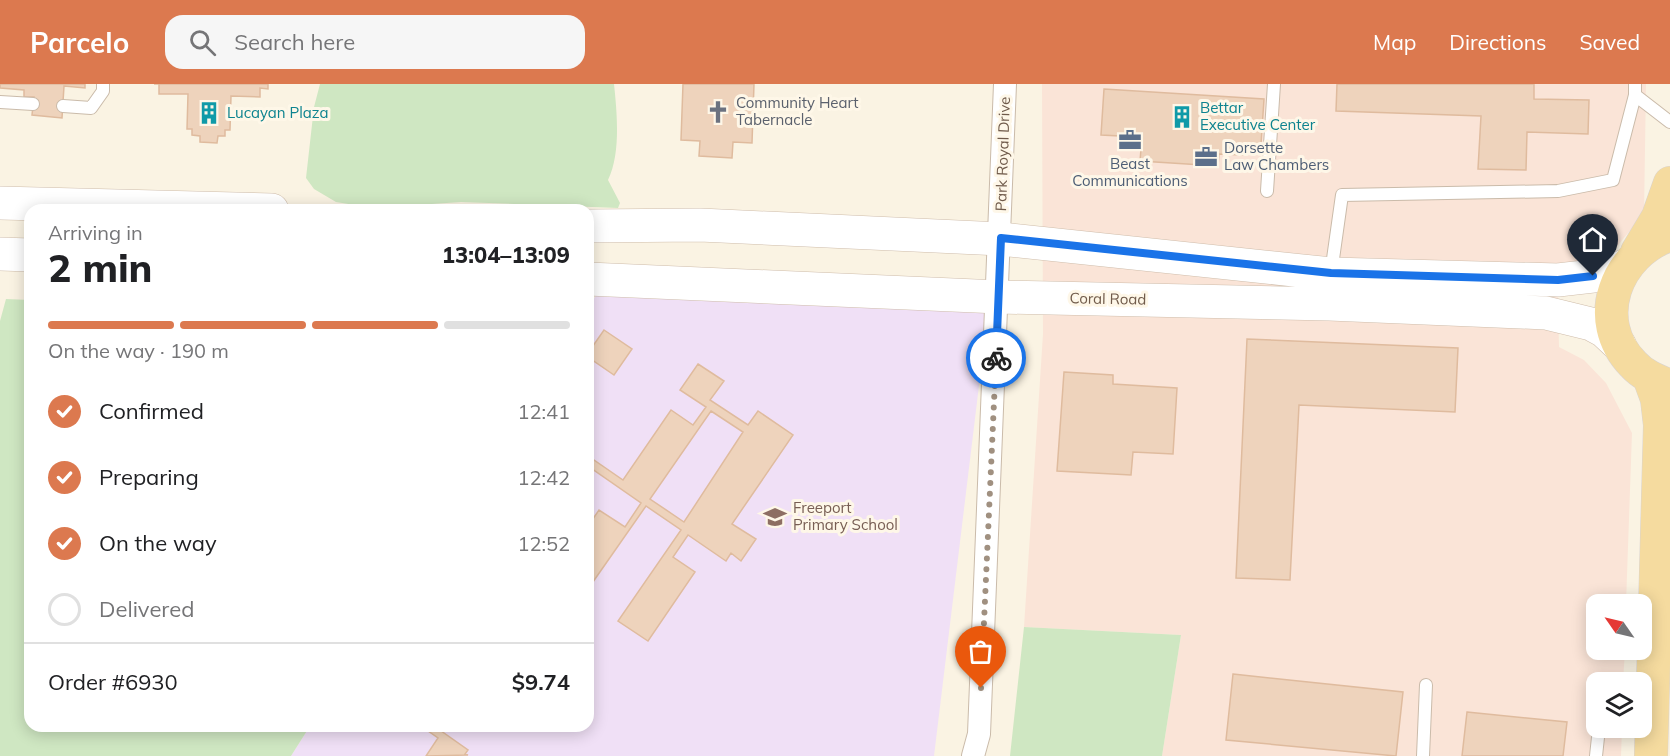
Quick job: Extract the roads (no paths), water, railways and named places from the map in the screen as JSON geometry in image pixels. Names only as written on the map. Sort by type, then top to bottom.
[{"type":"main road","points":[[1651,756],[1661,709],[1660,425],[1657,399],[1660,382],[1632,364],[1620,346],[1613,326],[1612,305],[1616,284],[1658,217],[1670,183]]},
{"type":"main road","points":[[0,203],[39,204]]},
{"type":"main road","name":"Coral Road","points":[[594,227],[700,225],[1001,238],[1330,289],[1557,314],[1591,324],[1604,331],[1620,346]]},
{"type":"main road","points":[[1631,260],[1655,240],[1670,235]]},
{"type":"main road","points":[[0,254],[24,255]]},
{"type":"main road","name":"Coral Road","points":[[594,279],[999,297],[1330,289],[1558,280],[1593,276],[1631,260]]},
{"type":"street","name":"Park Royal Drive","points":[[973,756],[980,734],[999,297],[1005,84]]},
{"type":"lane","points":[[63,106],[91,108],[103,92],[103,84]]},
{"type":"lane","points":[[1267,191],[1274,84]]},
{"type":"lane","points":[[1330,289],[1342,195],[1558,191],[1613,180],[1635,90],[1670,122]]},
{"type":"lane","points":[[0,102],[33,104]]},
{"type":"lane","points":[[1423,756],[1426,685]]},
{"type":"lane","points":[[1596,756],[1598,738]]},
{"type":"place","name":"Community Heart Tabernacle","points":[[718,112]]},
{"type":"place","name":"Lucayan Plaza","points":[[209,113]]},
{"type":"place","name":"Bettar Executive Center","points":[[1182,117]]},
{"type":"place","name":"Beast Communications","points":[[1130,140]]},
{"type":"place","name":"Dorsette Law Chambers","points":[[1206,157]]},
{"type":"place","name":"Freeport Primary School","points":[[775,517]]}]
